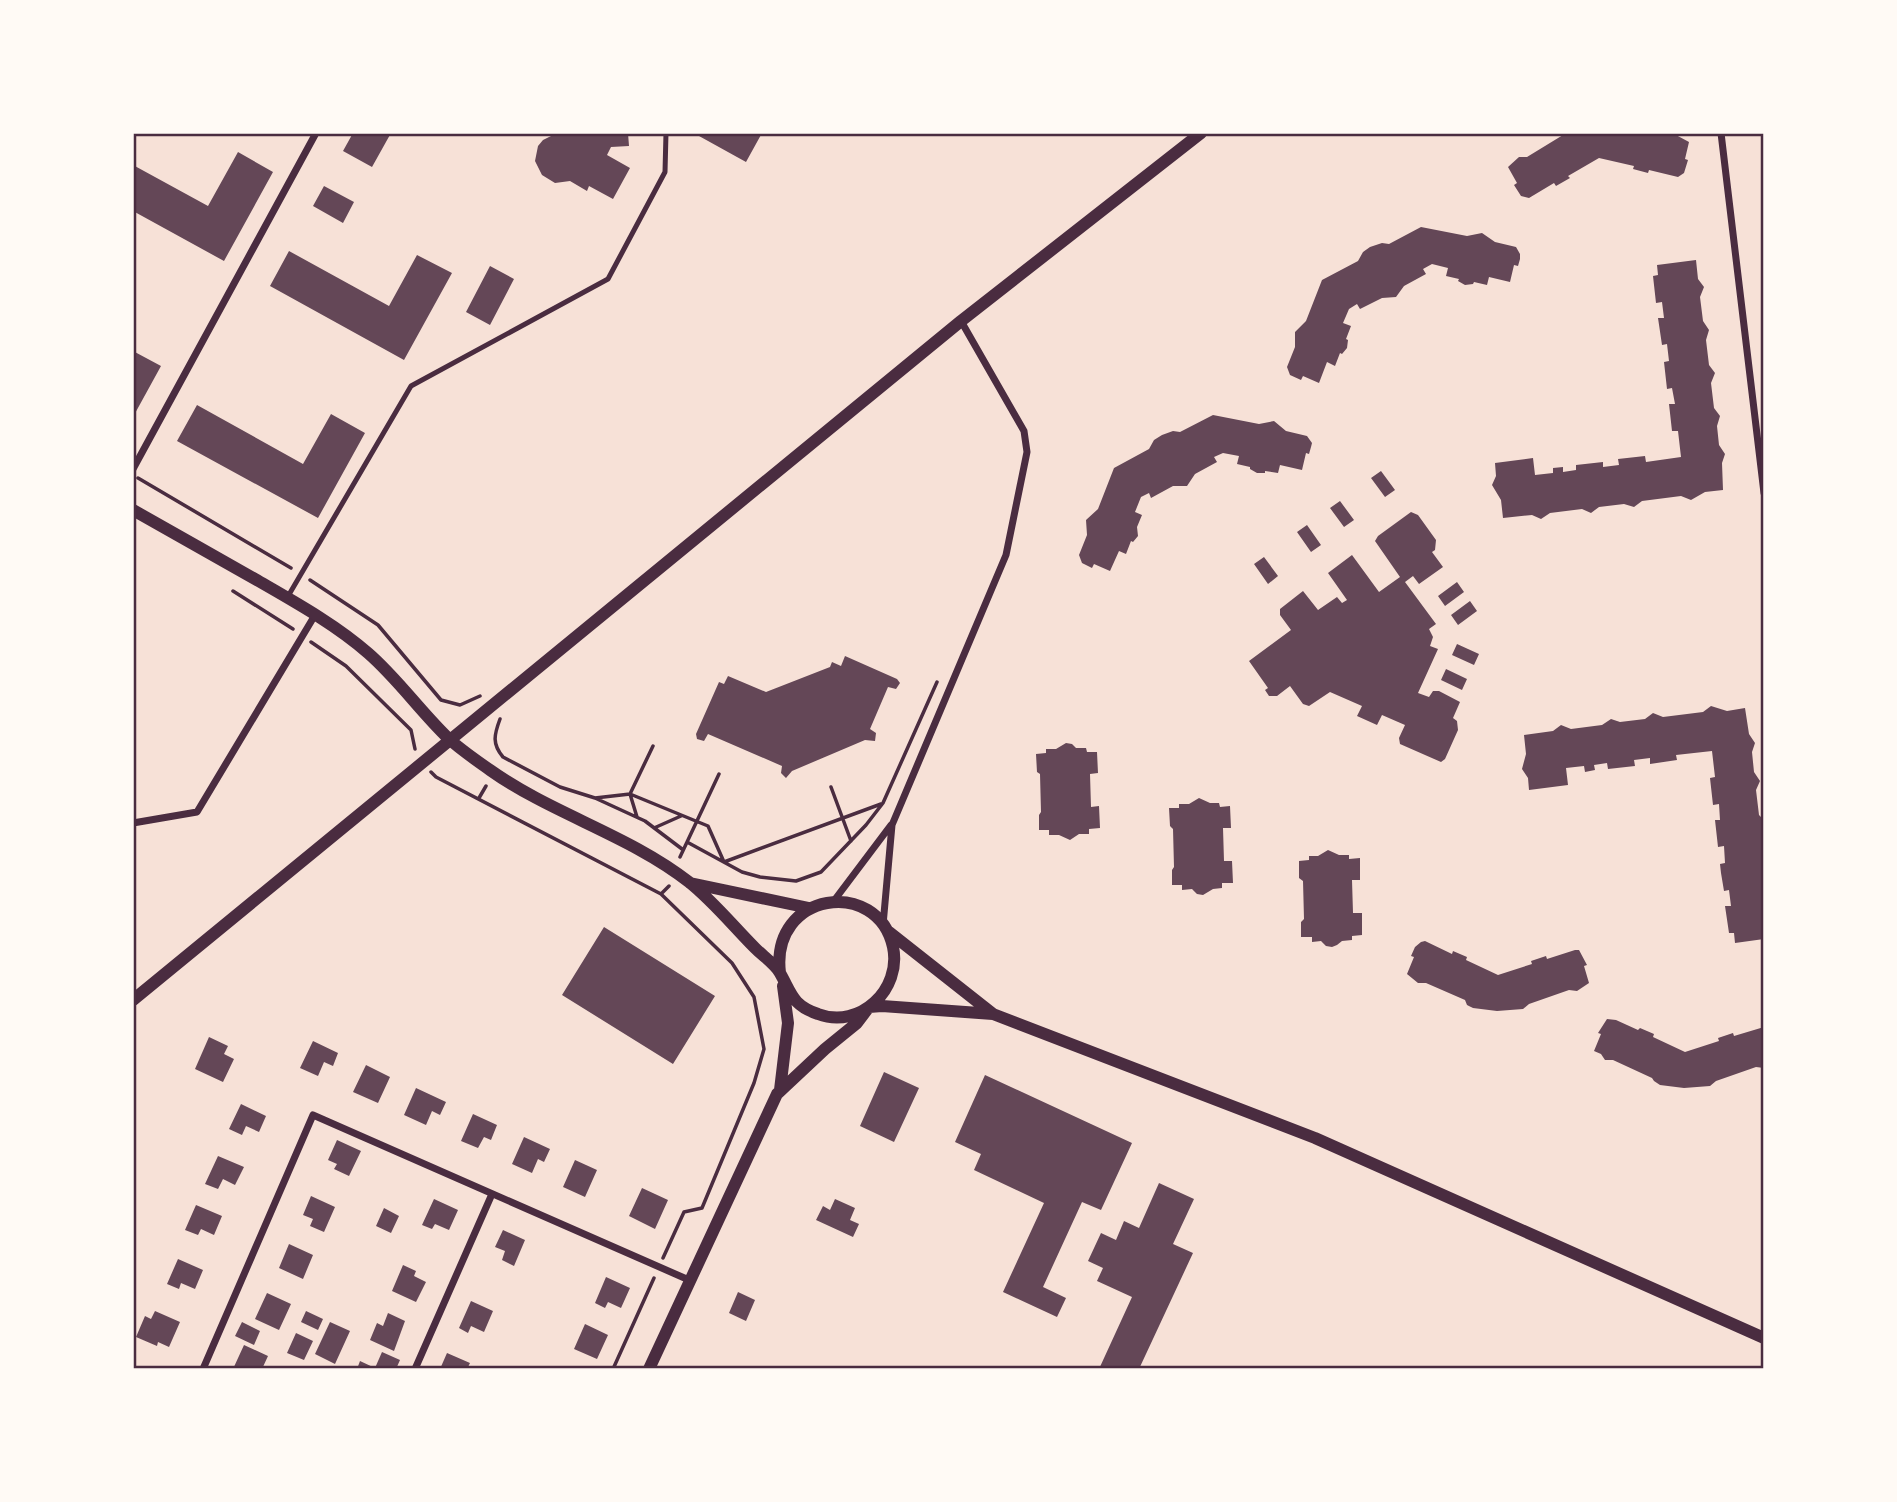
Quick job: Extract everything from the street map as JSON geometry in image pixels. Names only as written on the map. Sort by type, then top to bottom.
[{"type":"street","points":[[133,469],[316,133]]},
{"type":"street","points":[[133,1000],[961,321],[1201,133]]},
{"type":"street","points":[[1721,133],[1764,493]]},
{"type":"street","points":[[833,902],[892,825],[1006,555],[1027,452],[1024,431],[961,321]]},
{"type":"street","points":[[133,510],[287,598],[368,652],[450,740],[494,772],[567,814],[623,841],[690,882],[781,976],[798,1003],[824,1016],[844,1017],[869,1007],[913,1007],[993,1014],[1315,1138],[1764,1338]]},
{"type":"street","points":[[133,823],[197,813],[315,615]]},
{"type":"street","points":[[780,1090],[857,1023],[882,995],[892,977],[894,958],[885,928],[892,825]]},
{"type":"street","points":[[690,882],[810,908]]},
{"type":"street","points":[[649,1369],[780,1090],[788,1023],[779,954],[784,935],[795,919],[810,908],[833,902],[857,906],[871,914],[993,1014]]},
{"type":"street","points":[[203,1369],[313,1115],[689,1280]]},
{"type":"street","points":[[415,1369],[492,1194]]},
{"type":"lane","points":[[287,598],[411,386],[608,279],[665,172],[666,133]]},
{"type":"path","points":[[133,475],[302,574],[378,625],[441,700],[460,705],[479,695],[484,700]]},
{"type":"path","points":[[282,573],[286,565]]},
{"type":"path","points":[[233,591],[346,666],[411,730],[418,754]]},
{"type":"path","points":[[262,610],[268,600]]},
{"type":"path","points":[[687,842],[760,877],[796,881],[821,872],[852,841],[883,803],[936,682]]},
{"type":"path","points":[[497,715],[500,719],[494,735],[497,749],[503,757],[560,787],[637,817],[682,849]]},
{"type":"path","points":[[637,817],[630,794],[653,746]]},
{"type":"path","points":[[430,771],[436,777],[661,894],[732,964],[754,997],[764,1049],[754,1083],[702,1208],[684,1212],[612,1369]]},
{"type":"path","points":[[680,857],[719,774]]},
{"type":"path","points":[[479,798],[486,786]]},
{"type":"path","points":[[831,787],[852,841]]},
{"type":"path","points":[[596,799],[630,794],[708,826],[724,862]]},
{"type":"path","points":[[724,862],[883,803]]},
{"type":"path","points":[[654,828],[682,816]]},
{"type":"path","points":[[661,894],[670,885]]},
{"type":"building","points":[[353,133],[391,133],[372,167],[343,151]]},
{"type":"building","points":[[557,133],[628,133],[629,146],[611,147],[607,155],[630,168],[613,199],[589,186],[587,191],[570,181],[555,183],[542,175],[535,161],[538,146],[543,140]]},
{"type":"building","points":[[701,133],[762,133],[746,162],[699,136]]},
{"type":"building","points":[[1564,133],[1676,135],[1689,142],[1685,159],[1688,160],[1684,173],[1678,177],[1649,170],[1648,173],[1633,169],[1634,166],[1599,158],[1556,186],[1554,183],[1529,198],[1521,196],[1508,167],[1519,157],[1527,157]]},
{"type":"building","points":[[238,152],[273,172],[224,261],[133,211],[133,165],[208,206]]},
{"type":"building","points":[[324,186],[354,202],[343,223],[313,206]]},
{"type":"building","points":[[1421,227],[1467,236],[1482,233],[1495,242],[1516,247],[1520,259],[1518,266],[1514,265],[1510,282],[1489,277],[1487,285],[1474,282],[1465,285],[1458,281],[1459,279],[1446,276],[1448,268],[1432,264],[1423,269],[1426,274],[1404,286],[1396,297],[1382,298],[1360,309],[1357,304],[1349,309],[1343,323],[1351,326],[1346,339],[1347,348],[1340,353],[1335,366],[1327,362],[1319,383],[1303,376],[1301,380],[1290,375],[1287,367],[1295,347],[1295,332],[1306,321],[1322,280],[1358,261],[1370,247],[1389,244]]},
{"type":"building","points":[[289,251],[389,306],[417,255],[452,273],[404,360],[270,286]]},
{"type":"building","points":[[1696,260],[1698,279],[1704,287],[1700,297],[1703,321],[1709,330],[1706,340],[1709,365],[1715,373],[1711,383],[1714,408],[1720,416],[1717,426],[1719,445],[1725,454],[1722,463],[1723,490],[1705,492],[1691,500],[1681,496],[1642,501],[1634,507],[1624,504],[1599,507],[1591,513],[1582,509],[1550,513],[1541,519],[1532,515],[1503,518],[1501,500],[1492,485],[1496,476],[1495,463],[1533,458],[1535,475],[1553,473],[1553,468],[1563,467],[1563,472],[1576,470],[1576,465],[1603,462],[1603,467],[1619,465],[1618,459],[1645,456],[1646,462],[1681,457],[1678,431],[1672,431],[1669,404],[1675,404],[1672,388],[1667,389],[1664,362],[1669,361],[1667,344],[1662,345],[1658,318],[1664,318],[1662,302],[1656,303],[1653,276],[1658,275],[1657,265]]},
{"type":"building","points":[[490,266],[514,279],[490,325],[466,312]]},
{"type":"building","points":[[133,351],[161,366],[133,417]]},
{"type":"building","points":[[197,405],[303,464],[331,414],[365,433],[318,518],[177,441]]},
{"type":"building","points":[[1213,415],[1259,424],[1274,421],[1286,431],[1307,436],[1312,443],[1309,454],[1306,453],[1302,470],[1280,465],[1278,473],[1257,473],[1250,467],[1237,464],[1239,456],[1223,453],[1214,457],[1217,462],[1195,474],[1187,486],[1173,486],[1151,498],[1149,493],[1141,497],[1135,512],[1142,515],[1137,527],[1138,536],[1131,541],[1126,554],[1119,551],[1110,571],[1094,564],[1092,568],[1082,563],[1079,555],[1087,535],[1086,520],[1098,509],[1114,468],[1149,449],[1154,440],[1162,435],[1173,431],[1180,432]]},
{"type":"building","points":[[1381,471],[1395,490],[1385,497],[1371,478]]},
{"type":"building","points":[[1340,501],[1354,520],[1344,527],[1330,508]]},
{"type":"building","points":[[1411,512],[1418,515],[1436,540],[1435,550],[1432,552],[1443,567],[1419,584],[1413,576],[1405,582],[1436,624],[1429,629],[1433,637],[1430,646],[1438,649],[1418,693],[1429,697],[1433,691],[1439,691],[1460,702],[1453,718],[1457,721],[1458,730],[1445,759],[1441,762],[1400,744],[1399,738],[1405,725],[1382,715],[1377,725],[1357,716],[1362,706],[1330,692],[1309,706],[1303,704],[1290,686],[1277,696],[1269,696],[1265,690],[1268,688],[1249,661],[1291,630],[1280,615],[1280,609],[1303,591],[1318,610],[1337,597],[1342,603],[1347,600],[1328,573],[1352,555],[1379,592],[1400,577],[1375,541]]},
{"type":"building","points":[[1307,525],[1321,545],[1311,552],[1297,532]]},
{"type":"building","points":[[1264,557],[1278,576],[1268,584],[1254,564]]},
{"type":"building","points":[[1457,582],[1464,592],[1445,606],[1438,596]]},
{"type":"building","points":[[1470,601],[1477,611],[1458,625],[1451,615]]},
{"type":"building","points":[[1457,644],[1479,654],[1474,665],[1452,655]]},
{"type":"building","points":[[845,656],[897,679],[900,683],[896,689],[888,687],[870,729],[876,733],[875,741],[865,740],[792,771],[786,778],[781,773],[782,766],[708,734],[704,741],[697,739],[696,734],[719,682],[724,684],[728,676],[766,692],[830,667],[832,662],[841,666]]},
{"type":"building","points":[[1446,669],[1467,679],[1462,690],[1441,680]]},
{"type":"building","points":[[1711,706],[1727,711],[1745,708],[1749,734],[1755,743],[1752,752],[1754,772],[1760,781],[1756,790],[1759,815],[1764,820],[1764,830],[1761,833],[1764,856],[1764,939],[1735,943],[1734,933],[1729,933],[1725,906],[1731,906],[1729,890],[1724,891],[1720,864],[1725,863],[1724,846],[1718,847],[1715,820],[1720,820],[1719,804],[1713,805],[1710,778],[1715,777],[1712,751],[1676,755],[1677,760],[1650,764],[1650,758],[1634,760],[1635,766],[1608,769],[1607,763],[1594,765],[1595,770],[1585,772],[1584,766],[1566,768],[1568,785],[1529,790],[1528,778],[1522,769],[1526,754],[1524,735],[1553,731],[1561,725],[1571,729],[1602,725],[1611,719],[1620,722],[1645,719],[1653,713],[1663,717],[1703,712]]},
{"type":"building","points":[[1066,743],[1076,748],[1086,748],[1087,752],[1097,752],[1098,773],[1090,774],[1091,807],[1099,806],[1100,828],[1089,829],[1089,834],[1079,834],[1070,840],[1059,835],[1049,835],[1049,830],[1039,830],[1040,774],[1037,772],[1036,754],[1046,753],[1046,749],[1056,749]]},
{"type":"building","points":[[1199,798],[1210,803],[1219,803],[1220,807],[1230,806],[1231,828],[1223,828],[1224,861],[1232,861],[1233,883],[1222,883],[1222,888],[1213,889],[1203,895],[1192,889],[1182,890],[1182,885],[1172,885],[1173,829],[1170,826],[1169,808],[1179,808],[1179,804],[1189,804]]},
{"type":"building","points":[[1328,850],[1339,855],[1349,855],[1349,859],[1360,858],[1360,880],[1352,880],[1353,913],[1362,913],[1362,935],[1352,936],[1352,940],[1342,941],[1332,947],[1321,941],[1312,942],[1312,937],[1301,937],[1301,922],[1304,919],[1303,881],[1299,878],[1299,861],[1309,860],[1309,856],[1318,856]]},
{"type":"building","points":[[604,927],[715,996],[673,1064],[562,995]]},
{"type":"building","points":[[1425,941],[1452,954],[1453,951],[1467,957],[1466,960],[1498,975],[1532,964],[1531,961],[1546,956],[1547,959],[1579,950],[1587,965],[1584,966],[1589,983],[1577,991],[1569,990],[1529,1004],[1523,1009],[1497,1011],[1473,1008],[1467,1005],[1465,1000],[1426,983],[1418,983],[1407,974],[1415,947]]},
{"type":"building","points":[[1607,1019],[1638,1030],[1640,1028],[1685,1052],[1719,1041],[1718,1038],[1733,1033],[1734,1036],[1764,1027],[1764,1068],[1756,1067],[1716,1081],[1710,1086],[1684,1088],[1660,1085],[1652,1078],[1613,1060],[1605,1060],[1601,1054],[1594,1051],[1601,1034],[1598,1033]]},
{"type":"building","points":[[209,1037],[228,1046],[224,1054],[234,1059],[223,1082],[195,1069]]},
{"type":"building","points":[[313,1041],[338,1053],[333,1066],[324,1062],[318,1076],[300,1068]]},
{"type":"building","points":[[366,1065],[390,1077],[378,1103],[353,1092]]},
{"type":"building","points":[[884,1072],[919,1088],[894,1142],[860,1126]]},
{"type":"building","points":[[985,1075],[1132,1143],[1101,1210],[1082,1202],[1043,1287],[1066,1298],[1057,1317],[1003,1292],[1044,1203],[974,1170],[981,1154],[955,1142]]},
{"type":"building","points":[[416,1088],[446,1102],[440,1115],[432,1111],[426,1125],[404,1115]]},
{"type":"building","points":[[241,1104],[266,1116],[259,1132],[246,1126],[242,1135],[229,1129]]},
{"type":"building","points":[[473,1114],[497,1125],[491,1140],[484,1137],[478,1148],[461,1141]]},
{"type":"building","points":[[524,1137],[550,1149],[544,1162],[538,1159],[532,1173],[512,1164]]},
{"type":"building","points":[[337,1140],[361,1151],[349,1176],[334,1169],[337,1164],[328,1160]]},
{"type":"building","points":[[218,1156],[244,1167],[235,1185],[223,1179],[218,1189],[205,1184]]},
{"type":"building","points":[[575,1160],[597,1170],[585,1197],[563,1187]]},
{"type":"building","points":[[1159,1183],[1194,1199],[1173,1244],[1193,1253],[1139,1369],[1099,1369],[1132,1297],[1097,1281],[1103,1268],[1088,1261],[1101,1233],[1116,1240],[1124,1221],[1139,1228]]},
{"type":"building","points":[[642,1188],[668,1200],[655,1229],[629,1216]]},
{"type":"building","points":[[311,1196],[335,1207],[324,1232],[310,1226],[313,1219],[303,1215]]},
{"type":"building","points":[[434,1199],[458,1210],[449,1230],[435,1224],[432,1229],[422,1225]]},
{"type":"building","points":[[835,1199],[855,1208],[850,1220],[859,1224],[853,1237],[816,1220],[823,1206],[830,1210]]},
{"type":"building","points":[[196,1205],[222,1216],[214,1235],[201,1229],[198,1235],[185,1230]]},
{"type":"building","points":[[384,1208],[399,1216],[391,1233],[376,1226]]},
{"type":"building","points":[[503,1230],[525,1240],[514,1266],[502,1260],[505,1251],[495,1247]]},
{"type":"building","points":[[289,1244],[313,1255],[303,1279],[279,1268]]},
{"type":"building","points":[[178,1259],[203,1270],[195,1289],[181,1283],[179,1289],[167,1284]]},
{"type":"building","points":[[403,1265],[416,1271],[414,1276],[426,1282],[416,1302],[392,1291]]},
{"type":"building","points":[[606,1277],[630,1288],[621,1308],[608,1302],[605,1308],[595,1303]]},
{"type":"building","points":[[738,1292],[755,1300],[746,1321],[729,1313]]},
{"type":"building","points":[[267,1293],[291,1304],[279,1330],[255,1319]]},
{"type":"building","points":[[471,1301],[493,1311],[484,1332],[471,1326],[468,1333],[459,1328]]},
{"type":"building","points":[[155,1311],[180,1322],[169,1347],[158,1342],[157,1346],[136,1337],[145,1316],[151,1319]]},
{"type":"building","points":[[306,1311],[323,1319],[318,1330],[301,1322]]},
{"type":"building","points":[[388,1313],[405,1321],[394,1351],[370,1340],[377,1323],[383,1326]]},
{"type":"building","points":[[242,1322],[260,1331],[254,1345],[235,1336]]},
{"type":"building","points":[[330,1322],[350,1331],[335,1364],[315,1354]]},
{"type":"building","points":[[585,1324],[608,1335],[597,1359],[574,1349]]},
{"type":"building","points":[[296,1333],[313,1341],[304,1360],[287,1353]]},
{"type":"building","points":[[244,1345],[268,1356],[262,1369],[233,1369]]},
{"type":"building","points":[[382,1352],[400,1360],[396,1369],[357,1369],[360,1361],[375,1368]]},
{"type":"building","points":[[447,1353],[470,1363],[467,1369],[440,1369]]}]
